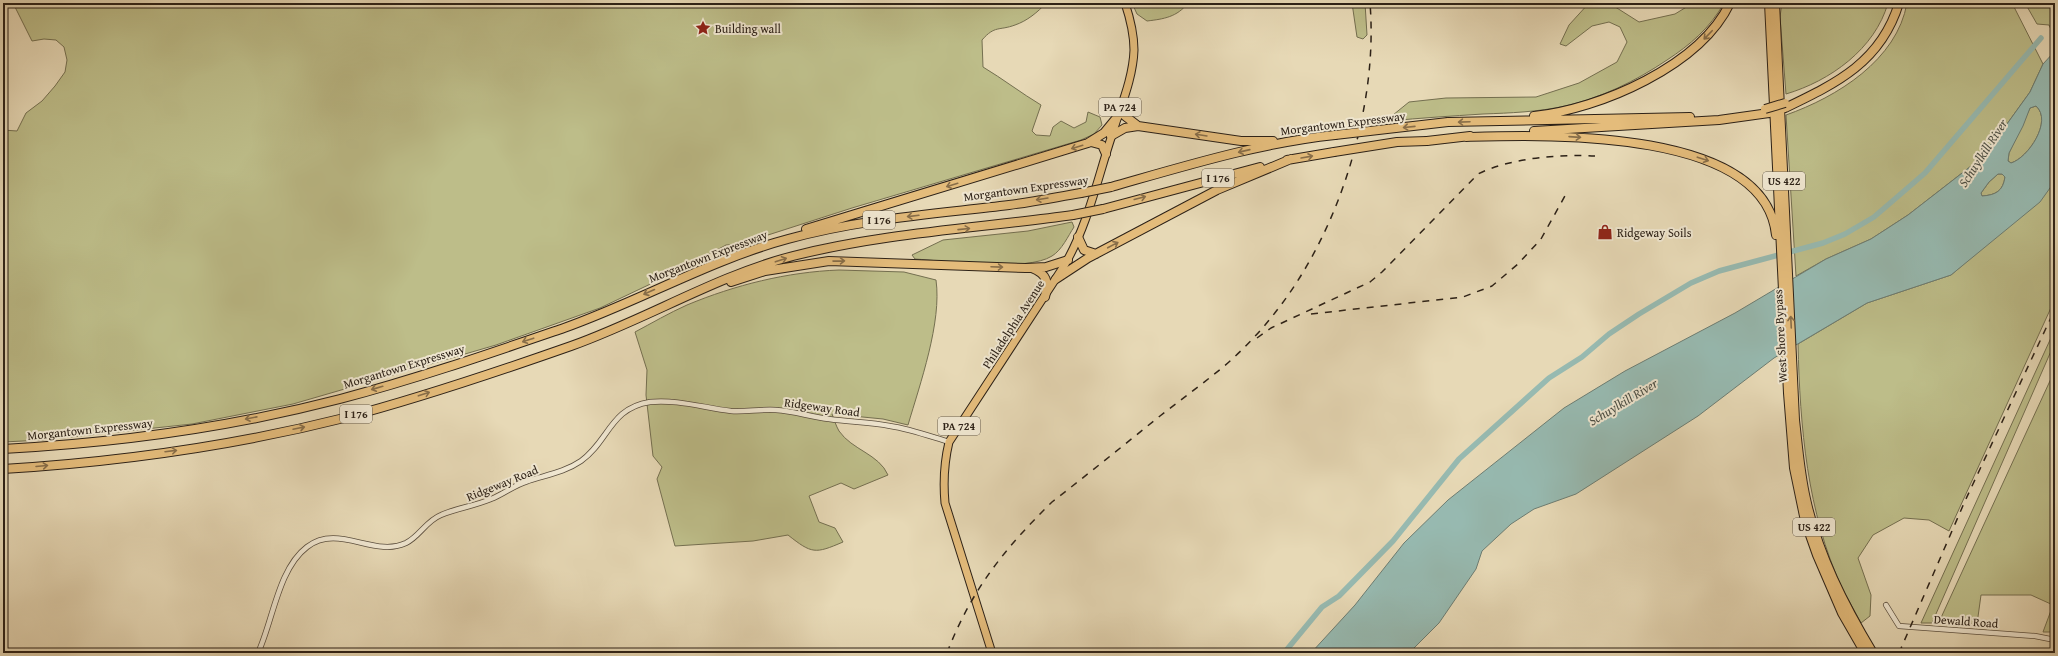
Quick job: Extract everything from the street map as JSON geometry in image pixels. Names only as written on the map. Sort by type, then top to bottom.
[{"type":"highway","points":[[1480,121],[1526,118],[1560,112],[1587,106],[1630,88],[1653,76],[1694,48],[1713,29],[1730,3]]},
{"type":"highway","name":"West Shore Bypass","points":[[1769,3],[1794,468],[1810,539],[1839,606],[1865,653]]},
{"type":"highway","name":"West Shore Bypass","points":[[1776,3],[1783,299],[1799,459],[1806,500],[1813,524],[1838,590],[1873,653]]},
{"type":"highway","points":[[1785,105],[1829,82],[1864,56],[1882,31],[1895,3]]},
{"type":"highway","points":[[1466,137],[1523,131],[1719,120],[1767,111],[1831,86],[1866,59],[1886,33],[1899,3]]},
{"type":"highway","points":[[1121,106],[1125,116],[1138,126]]},
{"type":"highway","points":[[1480,121],[1709,116],[1767,111]]},
{"type":"highway","points":[[684,276],[756,244],[1091,142],[1104,133],[1118,116]]},
{"type":"highway","name":"Morgantown Expressway","points":[[3,449],[39,447],[196,428],[338,399],[402,381],[566,327],[734,256],[785,239],[837,226],[1012,204],[1081,193],[1110,187],[1209,160],[1295,139],[1336,136],[1448,122],[1480,121]]},
{"type":"highway","points":[[1111,136],[1125,128],[1138,126],[1248,142],[1295,139]]},
{"type":"highway","points":[[1466,137],[1527,135],[1598,139],[1655,146],[1709,161],[1735,173],[1756,190],[1771,215],[1782,247]]},
{"type":"highway","name":"I 176","points":[[3,468],[41,466],[199,448],[343,418],[408,399],[573,345],[741,272],[791,256],[841,246],[1073,215],[1102,209],[1291,159],[1397,142],[1466,137]]},
{"type":"highway","points":[[1091,142],[1102,145],[1106,154]]},
{"type":"highway","points":[[1056,280],[1077,264],[1217,190],[1291,159]]},
{"type":"highway","points":[[1078,237],[1084,250],[1096,254]]},
{"type":"highway","points":[[693,294],[764,271],[828,261],[1032,268],[1052,265],[1068,260]]},
{"type":"highway","points":[[1032,268],[1040,271],[1046,277],[1048,285],[1045,297]]},
{"type":"main road","name":"Philadelphia Avenue","points":[[992,653],[945,503],[944,471],[949,442],[1056,280],[1068,260],[1078,237],[1118,116],[1131,69],[1134,51],[1133,33],[1125,3]]},
{"type":"street","name":"Ridgeway Road","points":[[258,653],[285,577],[294,562],[308,546],[320,540],[340,538],[385,548],[405,544],[418,535],[432,520],[442,515],[491,499],[520,484],[560,472],[578,463],[596,446],[613,421],[639,404],[659,402],[733,411],[778,410],[831,420],[889,425],[949,442]]},
{"type":"street","name":"Dewald Road","points":[[1886,605],[1899,626],[2035,636],[2055,640]]},
{"type":"green space","points":[[13,3],[1046,3],[1028,19],[1010,27],[994,30],[986,35],[982,40],[983,67],[1041,105],[1032,131],[1036,135],[1050,136],[1053,127],[1061,121],[1074,128],[1086,122],[1088,112],[1100,117],[1102,125],[1094,134],[1081,140],[852,208],[740,244],[726,245],[682,269],[600,308],[496,345],[293,404],[192,424],[43,440],[3,442],[3,130],[17,131],[26,113],[42,101],[65,72],[67,60],[64,47],[56,40],[44,39],[32,41]]},
{"type":"green space","points":[[1132,3],[1188,3],[1184,8],[1175,14],[1147,21],[1137,14]]},
{"type":"green space","points":[[1352,3],[1365,3],[1367,35],[1363,39],[1357,37]]},
{"type":"green space","points":[[1589,3],[1609,3],[1639,22],[1675,14],[1693,3],[1724,3],[1706,28],[1699,35],[1655,68],[1618,88],[1578,103],[1555,108],[1514,113],[1448,116],[1389,121],[1393,115],[1409,102],[1446,98],[1536,97],[1579,83],[1617,62],[1627,42],[1620,27],[1609,22],[1592,26],[1566,46],[1560,44],[1569,25]]},
{"type":"green space","points":[[1782,3],[1888,3],[1882,20],[1873,35],[1862,49],[1849,61],[1819,81],[1786,94],[1780,17]]},
{"type":"green space","points":[[1907,3],[2012,3],[2043,64],[2030,92],[1999,135],[1975,163],[1908,215],[1871,239],[1826,259],[1796,276],[1786,115],[1825,98],[1862,74],[1878,59],[1891,42],[1901,23]]},
{"type":"green space","points":[[2025,3],[2055,3],[2055,38],[2049,25],[2037,24]]},
{"type":"green space","points":[[2036,106],[2041,113],[2042,121],[2040,129],[2031,147],[2018,160],[2011,163],[2008,161],[2009,153],[2030,108]]},
{"type":"green space","points":[[2055,152],[2055,299],[1949,531],[1929,520],[1904,518],[1873,535],[1858,558],[1871,595],[1870,616],[1861,623],[1842,588],[1830,559],[1813,499],[1804,438],[1798,344],[1867,303],[1951,275],[1979,251]]},
{"type":"green space","points":[[1998,174],[2002,174],[2005,177],[2001,189],[1991,195],[1982,196],[1981,193],[1989,182]]},
{"type":"green space","points":[[1072,222],[1074,227],[1059,250],[1052,256],[1040,261],[1025,264],[1006,265],[915,259],[912,255],[943,240],[1028,231]]},
{"type":"green space","points":[[839,270],[904,272],[936,280],[936,315],[933,334],[924,372],[908,425],[883,419],[832,414],[839,431],[844,437],[878,462],[888,475],[854,489],[841,483],[809,496],[819,522],[835,528],[843,542],[826,549],[809,549],[788,535],[753,541],[675,546],[657,479],[662,467],[653,456],[646,395],[647,370],[635,332],[687,305],[724,291],[781,277],[820,271]]},
{"type":"green space","points":[[2055,329],[2055,342],[1932,623],[1921,623]]},
{"type":"green space","points":[[2055,370],[2055,632],[2043,632],[2053,605],[2031,595],[1981,595],[1977,624],[1939,622]]},
{"type":"water","name":"Schuylkill River","points":[[2055,51],[2055,181],[2040,202],[1951,275],[1867,303],[1774,358],[1698,416],[1576,494],[1534,509],[1511,524],[1482,551],[1476,569],[1439,623],[1409,653],[1311,653],[1355,605],[1404,543],[1448,500],[1564,408],[1625,371],[1735,313],[1826,259],[1871,239],[1908,215],[1975,163],[1999,135],[2030,92],[2043,64]],"holes":[[[2036,106],[2041,113],[2042,121],[2040,129],[2031,147],[2018,160],[2011,163],[2008,161],[2009,153],[2023,126],[2030,108]],[[1998,174],[2002,174],[2005,177],[2001,189],[1991,195],[1982,196],[1981,193],[1989,182]]]},
{"type":"waterway","points":[[1284,653],[1322,607],[1339,596],[1393,541],[1459,459],[1549,378],[1582,357],[1609,334],[1691,283],[1719,271],[1823,243],[1845,234],[1874,217],[1925,173],[2041,38]]},
{"type":"railway","points":[[947,653],[956,630],[978,590],[1004,553],[1019,536],[1052,502],[1222,368],[1246,346],[1268,322],[1304,270],[1320,242],[1333,213],[1359,134],[1366,97],[1370,60],[1370,3]]},
{"type":"railway","points":[[1257,338],[1271,328],[1370,282],[1382,272],[1478,174],[1505,164],[1535,158],[1595,156]]},
{"type":"railway","points":[[1311,314],[1463,297],[1492,286],[1518,264],[1541,239],[1566,194]]},
{"type":"railway","points":[[1899,653],[1965,501],[2055,309]]},
{"type":"place","name":"Building wall","points":[[703,28]]},
{"type":"place","name":"Ridgeway Soils","points":[[1605,232]]}]
